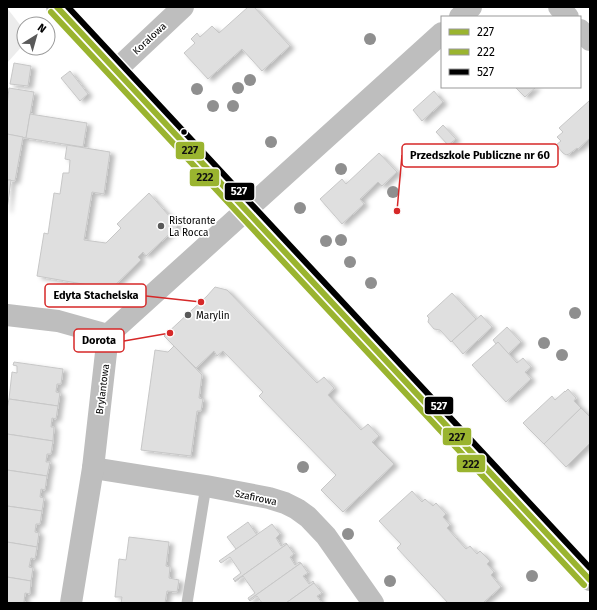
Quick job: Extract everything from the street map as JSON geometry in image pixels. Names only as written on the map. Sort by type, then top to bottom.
[{"type":"street","points":[[57,7],[590,580]]},
{"type":"street","name":"Koralowa","points":[[116,70],[183,7]]},
{"type":"street","points":[[461,16],[471,7]]},
{"type":"street","points":[[559,7],[567,16]]},
{"type":"street","points":[[581,31],[590,40]]},
{"type":"street","points":[[7,315],[58,321],[108,336],[441,34]]},
{"type":"street","name":"Brylantowa","points":[[71,603],[93,468],[108,336]]},
{"type":"street","name":"Szafirowa","points":[[93,468],[206,486],[269,498],[285,503],[308,517],[326,536],[374,603]]},
{"type":"lane","points":[[187,603],[206,486]]},
{"type":"shaded area","points":[[7,8],[16,20],[16,53],[7,63]]},
{"type":"building","points":[[248,7],[254,7],[290,46],[262,71],[242,49],[208,79],[184,53],[195,43],[191,39],[197,33],[200,37],[212,26],[219,33]]},
{"type":"building","points":[[14,63],[31,66],[28,86],[10,84]]},
{"type":"building","points":[[70,71],[88,94],[80,101],[61,78]]},
{"type":"building","points":[[9,88],[34,92],[26,138],[7,134],[7,106]]},
{"type":"building","points":[[516,88],[535,88],[525,97]]},
{"type":"building","points":[[434,91],[443,102],[422,121],[413,110]]},
{"type":"building","points":[[589,101],[590,138],[578,149],[577,148],[566,155],[556,145],[561,141],[557,137],[563,132],[559,128]]},
{"type":"building","points":[[30,114],[87,123],[83,147],[26,138]]},
{"type":"building","points":[[443,125],[456,139],[448,145],[436,132]]},
{"type":"building","points":[[7,134],[23,137],[15,181],[7,180]]},
{"type":"building","points":[[67,145],[110,152],[104,194],[92,192],[84,240],[106,243],[121,228],[117,224],[149,193],[178,226],[146,256],[143,252],[138,257],[141,260],[111,289],[37,276],[44,233],[48,234],[54,193],[60,194],[63,173],[69,173],[70,160],[65,159]]},
{"type":"building","points":[[379,153],[397,172],[382,186],[378,182],[360,199],[364,204],[342,224],[320,199],[342,179],[346,184]]},
{"type":"building","points":[[7,180],[11,180],[7,210]]},
{"type":"building","points":[[215,287],[227,290],[317,383],[324,377],[334,388],[328,395],[361,430],[368,424],[379,436],[372,442],[394,464],[343,512],[321,490],[336,475],[259,396],[263,392],[223,351],[217,356],[214,351],[196,368],[164,336]]},
{"type":"building","points":[[452,293],[476,319],[451,342],[440,330],[434,329],[428,322],[429,318],[427,316]]},
{"type":"building","points":[[481,315],[492,327],[463,354],[452,341]]},
{"type":"building","points":[[507,327],[521,342],[508,354],[498,342],[496,344],[493,340]]},
{"type":"building","points":[[498,342],[517,363],[523,358],[531,367],[525,372],[531,379],[506,402],[472,365]]},
{"type":"building","points":[[174,346],[202,375],[199,398],[203,399],[201,411],[197,411],[191,456],[141,450],[155,350],[168,352]]},
{"type":"building","points":[[14,362],[63,369],[61,384],[57,384],[56,392],[60,393],[58,406],[9,399],[12,372],[17,373],[17,366],[13,365]]},
{"type":"building","points":[[568,389],[576,398],[574,401],[581,408],[544,444],[523,423],[552,396],[555,400]]},
{"type":"building","points":[[9,399],[58,406],[56,419],[52,418],[51,427],[54,427],[53,441],[7,434],[7,409]]},
{"type":"building","points":[[581,408],[590,417],[590,443],[566,467],[544,444]]},
{"type":"building","points":[[7,434],[53,441],[51,454],[47,454],[46,462],[50,462],[47,476],[7,470]]},
{"type":"building","points":[[7,470],[47,476],[45,490],[41,489],[40,497],[44,498],[42,511],[7,506]]},
{"type":"building","points":[[412,491],[422,502],[425,499],[433,506],[436,503],[446,514],[443,517],[450,525],[447,528],[466,549],[470,546],[477,554],[480,551],[490,561],[487,564],[494,572],[491,575],[501,587],[483,603],[448,603],[397,548],[401,544],[379,521]]},
{"type":"building","points":[[7,506],[42,511],[40,524],[36,524],[35,532],[39,533],[37,547],[7,542]]},
{"type":"building","points":[[248,522],[257,535],[236,549],[227,537]]},
{"type":"building","points":[[272,524],[280,534],[276,538],[281,546],[286,543],[287,544],[235,581],[233,579],[241,573],[230,557],[221,563],[219,561]]},
{"type":"building","points":[[129,537],[169,542],[166,566],[170,567],[169,578],[179,580],[177,592],[167,591],[165,603],[121,603],[122,597],[115,597],[119,559],[126,560]]},
{"type":"building","points":[[7,542],[37,547],[35,559],[31,558],[29,567],[33,568],[31,581],[7,577]]},
{"type":"building","points":[[287,544],[294,554],[290,557],[295,565],[299,562],[301,563],[249,600],[248,598],[255,593],[243,576],[235,581]]},
{"type":"building","points":[[301,563],[308,573],[303,576],[309,584],[313,581],[314,583],[286,603],[262,603],[257,596],[250,601],[249,600]]},
{"type":"building","points":[[7,577],[31,581],[30,594],[25,593],[24,602],[28,603],[7,603]]},
{"type":"building","points":[[314,583],[322,593],[317,596],[322,603],[286,603]]},
{"type":"transit line","name":"227","points":[[57,7],[590,580]]},
{"type":"transit line","name":"527","points":[[68,7],[590,568]]},
{"type":"transit line","name":"222","points":[[51,12],[584,585]]},
{"type":"place","name":"Przedszkole Publiczne nr 60","points":[[397,211]]},
{"type":"place","name":"Ristorante La Rocca","points":[[161,226]]},
{"type":"place","name":"Edyta Stachelska","points":[[201,302]]},
{"type":"place","name":"Marylin","points":[[188,315]]},
{"type":"place","name":"Dorota","points":[[170,333]]}]
